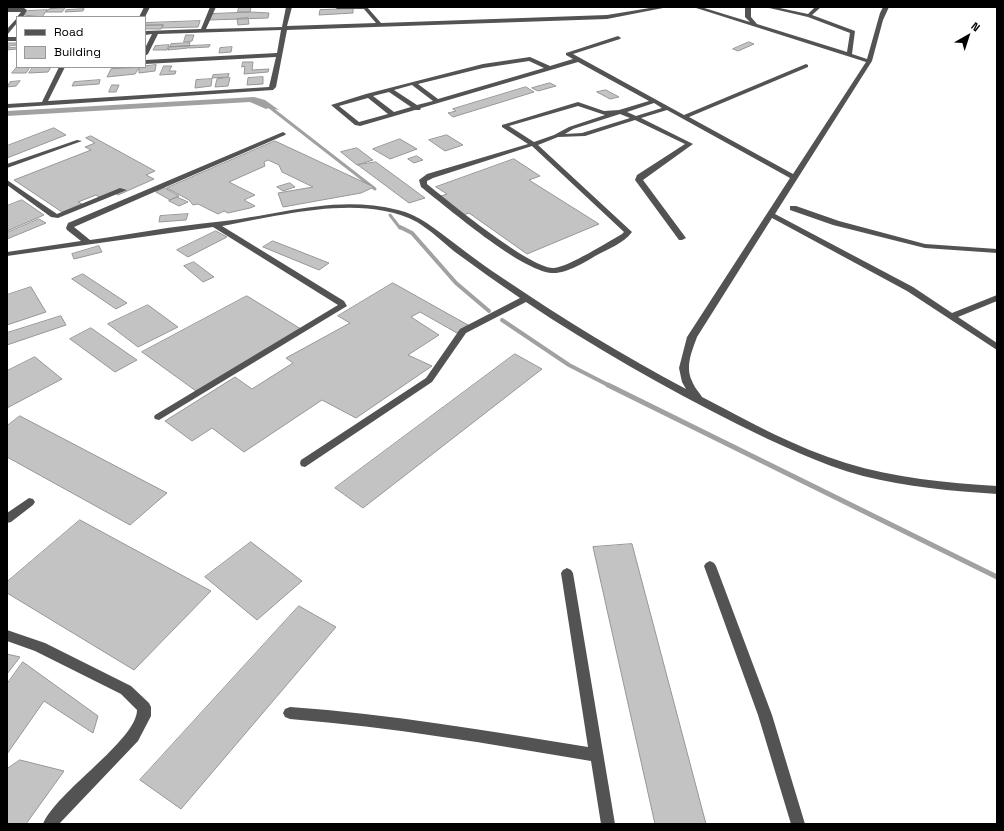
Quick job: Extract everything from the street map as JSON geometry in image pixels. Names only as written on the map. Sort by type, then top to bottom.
[{"type":"street","points":[[142,16],[147,7]]},
{"type":"street","points":[[203,30],[213,7]]},
{"type":"street","points":[[7,106],[268,90],[273,87],[289,7]]},
{"type":"street","points":[[337,7],[364,8],[379,24]]},
{"type":"street","points":[[146,33],[379,24],[607,18],[665,7]]},
{"type":"street","points":[[696,7],[869,61]]},
{"type":"street","points":[[748,7],[748,17],[755,25]]},
{"type":"street","points":[[768,7],[809,16],[842,26],[853,32],[849,55]]},
{"type":"street","points":[[809,16],[818,7]]},
{"type":"street","points":[[700,400],[688,387],[684,375],[684,361],[692,337],[869,61],[875,44],[879,22],[886,7]]},
{"type":"street","points":[[7,10],[24,10],[21,16]]},
{"type":"street","points":[[7,33],[16,22]]},
{"type":"street","points":[[146,52],[156,32]]},
{"type":"street","points":[[618,38],[568,54],[794,177]]},
{"type":"street","points":[[146,62],[280,56]]},
{"type":"street","points":[[549,68],[527,59],[467,69],[334,105],[358,124],[418,109],[437,101],[577,60]]},
{"type":"street","points":[[684,117],[806,66]]},
{"type":"street","points":[[44,104],[62,68]]},
{"type":"street","points":[[413,83],[437,101]]},
{"type":"street","points":[[390,90],[418,109]]},
{"type":"street","points":[[368,95],[394,116]]},
{"type":"street","points":[[654,101],[623,112],[572,128],[556,136],[533,144],[430,176],[425,178],[423,183],[513,252],[546,270],[559,270],[628,234],[627,230],[533,144],[504,126],[576,104],[603,113],[623,112],[690,144],[640,177],[639,180],[682,238]]},
{"type":"street","points":[[556,136],[583,134],[668,108]]},
{"type":"street","points":[[88,242],[70,228],[71,226],[283,134]]},
{"type":"street","points":[[7,166],[79,141]]},
{"type":"street","points":[[7,182],[54,215],[58,216],[124,190]]},
{"type":"street","points":[[7,254],[329,207],[366,207],[394,210],[420,221],[526,298],[650,374],[796,447],[843,466],[914,483],[997,490]]},
{"type":"street","points":[[793,208],[836,223],[925,246],[997,251]]},
{"type":"street","points":[[770,214],[910,290],[997,347]]},
{"type":"street","points":[[159,417],[343,306],[335,298],[214,224]]},
{"type":"street","points":[[305,463],[429,380],[463,331],[526,298]]},
{"type":"street","points":[[951,317],[997,298]]},
{"type":"street","points":[[7,519],[29,502]]},
{"type":"street","points":[[710,566],[764,715],[798,824]]},
{"type":"street","points":[[566,573],[608,824]]},
{"type":"street","points":[[7,635],[40,647],[126,690],[144,707],[144,716],[133,736],[50,824]]},
{"type":"street","points":[[290,713],[354,718],[436,729],[596,755]]},
{"type":"shaded area","points":[[254,97],[265,100],[279,110],[269,108],[266,109],[250,102],[7,116],[7,111]]},
{"type":"building","points":[[239,7],[251,7],[250,12],[238,12]]},
{"type":"building","points":[[65,8],[62,12],[46,12],[49,9]]},
{"type":"building","points":[[84,9],[83,11],[65,12],[66,10]]},
{"type":"building","points":[[353,9],[353,13],[319,15],[320,10]]},
{"type":"building","points":[[47,10],[43,16],[24,15],[27,11]]},
{"type":"building","points":[[251,12],[269,13],[268,18],[209,20],[211,14]]},
{"type":"building","points":[[248,18],[249,24],[238,25],[237,19]]},
{"type":"building","points":[[200,21],[198,27],[162,28],[163,25],[146,25],[146,23]]},
{"type":"building","points":[[163,25],[161,29],[146,29],[146,26]]},
{"type":"building","points":[[186,35],[194,35],[192,41],[184,42]]},
{"type":"building","points":[[749,42],[754,44],[738,51],[733,49]]},
{"type":"building","points":[[7,43],[16,43],[16,45],[9,46],[7,48]]},
{"type":"building","points":[[190,43],[189,46],[170,47],[171,44]]},
{"type":"building","points":[[169,45],[167,50],[153,50],[155,46]]},
{"type":"building","points":[[210,45],[209,47],[189,48],[189,46]]},
{"type":"building","points":[[188,46],[188,48],[168,50],[169,47]]},
{"type":"building","points":[[16,47],[16,49],[7,50],[7,48]]},
{"type":"building","points":[[232,47],[231,52],[219,53],[220,48]]},
{"type":"building","points":[[243,62],[253,62],[252,70],[269,69],[268,72],[244,74],[245,66],[242,67]]},
{"type":"building","points":[[156,65],[155,71],[139,73],[139,68],[146,68],[146,66]]},
{"type":"building","points":[[164,66],[172,66],[169,71],[176,71],[175,74],[160,75]]},
{"type":"building","points":[[16,68],[29,68],[26,73],[12,73]]},
{"type":"building","points":[[32,68],[50,68],[48,72],[29,73]]},
{"type":"building","points":[[139,68],[135,74],[107,77],[111,69]]},
{"type":"building","points":[[229,74],[228,77],[212,78],[213,75]]},
{"type":"building","points":[[263,77],[263,84],[247,85],[248,78]]},
{"type":"building","points":[[230,78],[228,86],[215,87],[217,79]]},
{"type":"building","points":[[212,79],[211,86],[195,88],[196,80]]},
{"type":"building","points":[[100,80],[99,84],[72,86],[74,82]]},
{"type":"building","points":[[20,81],[16,86],[7,87],[10,82]]},
{"type":"building","points":[[550,83],[556,86],[538,91],[532,88]]},
{"type":"building","points":[[112,85],[119,85],[116,92],[109,92]]},
{"type":"building","points":[[526,87],[534,92],[453,117],[448,113],[456,111],[453,109]]},
{"type":"building","points":[[606,90],[619,97],[610,99],[597,92]]},
{"type":"building","points":[[54,128],[66,135],[7,158],[7,146]]},
{"type":"building","points":[[447,135],[463,145],[445,151],[429,140]]},
{"type":"building","points":[[91,136],[155,171],[146,175],[154,179],[118,195],[114,192],[101,198],[96,195],[78,202],[82,204],[62,212],[14,180],[91,150],[85,147],[95,143],[86,138]]},
{"type":"building","points":[[400,139],[417,149],[390,159],[373,149]]},
{"type":"building","points":[[275,141],[374,187],[361,193],[283,207],[278,193],[313,187],[282,172],[279,165],[268,160],[264,162],[265,166],[229,182],[255,195],[244,200],[255,206],[250,208],[228,213],[224,211],[218,214],[198,204],[193,205],[189,200],[167,188]]},
{"type":"building","points":[[357,148],[373,160],[357,165],[341,152]]},
{"type":"building","points":[[417,156],[423,160],[414,163],[408,159]]},
{"type":"building","points":[[514,159],[540,176],[529,180],[599,224],[527,254],[469,213],[463,215],[438,197],[447,194],[436,187]]},
{"type":"building","points":[[376,162],[425,198],[409,203],[358,165]]},
{"type":"building","points":[[290,183],[295,187],[283,191],[277,187]]},
{"type":"building","points":[[165,188],[179,196],[170,200],[156,192]]},
{"type":"building","points":[[177,197],[188,202],[179,206],[169,201]]},
{"type":"building","points":[[22,200],[44,215],[7,231],[7,206]]},
{"type":"building","points":[[188,214],[186,220],[159,222],[160,216]]},
{"type":"building","points":[[39,219],[46,223],[7,239],[7,233]]},
{"type":"building","points":[[216,231],[227,237],[188,257],[177,250]]},
{"type":"building","points":[[273,241],[329,263],[319,270],[263,247]]},
{"type":"building","points":[[99,246],[102,252],[74,259],[72,254]]},
{"type":"building","points":[[194,262],[214,277],[203,282],[184,266]]},
{"type":"building","points":[[83,274],[127,303],[116,309],[72,279]]},
{"type":"building","points":[[393,283],[468,325],[457,333],[420,312],[411,317],[439,335],[408,355],[432,366],[356,418],[322,400],[244,452],[212,428],[192,441],[165,421],[235,377],[252,389],[293,363],[286,358],[350,323],[338,316]]},
{"type":"building","points":[[31,287],[46,312],[7,325],[7,295]]},
{"type":"building","points":[[247,296],[301,329],[196,391],[142,352]]},
{"type":"building","points":[[148,305],[178,327],[138,347],[108,324]]},
{"type":"building","points":[[61,316],[66,325],[7,345],[7,333]]},
{"type":"building","points":[[91,328],[137,360],[115,372],[70,339]]},
{"type":"building","points":[[515,354],[542,369],[363,508],[335,488]]},
{"type":"building","points":[[35,357],[62,379],[7,408],[7,371]]},
{"type":"building","points":[[20,416],[167,493],[130,525],[7,457],[7,426]]},
{"type":"building","points":[[80,520],[211,591],[134,670],[7,593],[7,582]]},
{"type":"building","points":[[251,542],[302,581],[257,620],[205,577]]},
{"type":"building","points":[[632,544],[706,824],[655,824],[593,547]]},
{"type":"building","points":[[299,606],[336,627],[181,809],[140,780]]},
{"type":"building","points":[[7,654],[20,657],[7,674]]},
{"type":"building","points":[[23,662],[98,716],[93,733],[44,701],[7,754],[7,684]]},
{"type":"building","points":[[20,760],[64,771],[26,824],[7,824],[7,769]]},
{"type":"waterway","points":[[267,105],[375,189]]},
{"type":"waterway","points":[[390,215],[400,228]]},
{"type":"waterway","points":[[400,227],[412,233],[456,283],[489,311]]},
{"type":"waterway","points":[[502,320],[569,365],[609,386]]},
{"type":"waterway","points":[[609,386],[997,577]]}]
